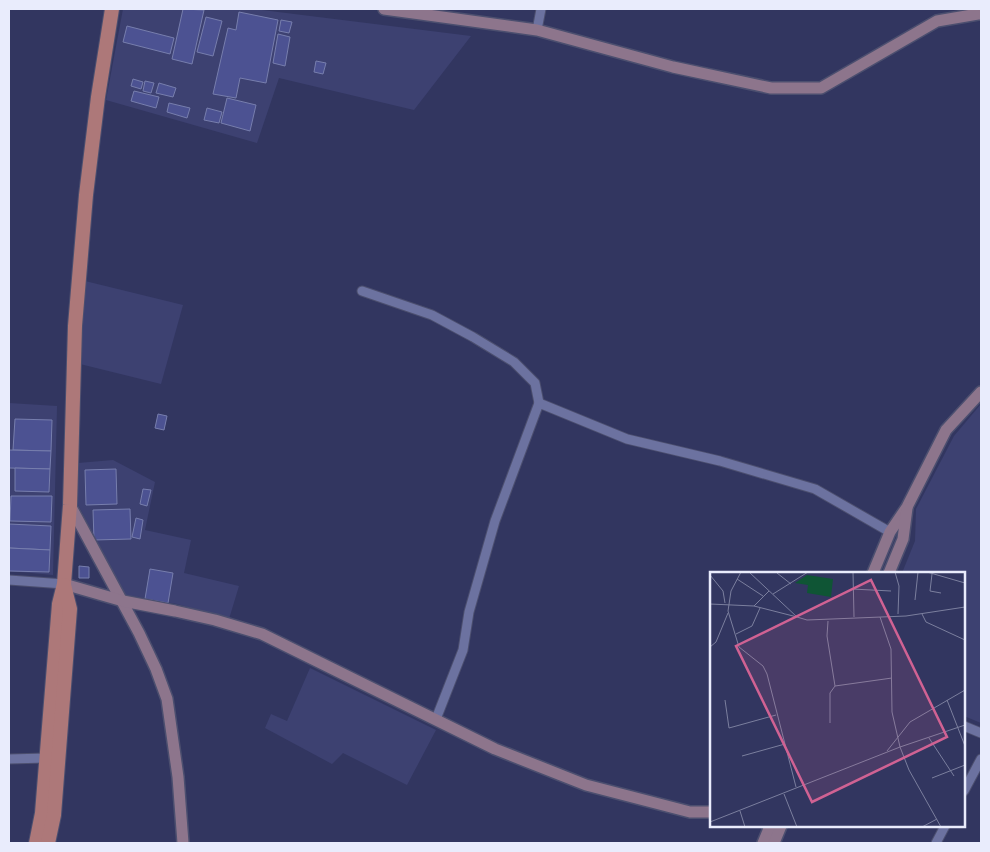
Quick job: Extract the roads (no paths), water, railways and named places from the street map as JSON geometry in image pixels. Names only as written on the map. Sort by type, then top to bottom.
[{"type":"main road","points":[[36,843],[42,814],[59,604],[64,584],[70,505],[75,326],[85,204],[98,97],[112,9]]},
{"type":"main road","points":[[48,843],[54,815],[70,609],[64,584]]},
{"type":"street","points":[[384,9],[537,30],[673,68],[771,88],[820,88],[937,21],[981,14]]},
{"type":"street","points":[[537,30],[541,9]]},
{"type":"street","points":[[362,291],[432,315],[514,362],[534,383],[539,403],[495,521],[469,612],[463,650],[436,719]]},
{"type":"street","points":[[874,572],[890,532],[907,507],[946,430],[981,392]]},
{"type":"street","points":[[539,403],[627,439],[720,461],[815,489],[890,532]]},
{"type":"street","points":[[70,505],[140,633],[167,699],[178,777],[183,843]]},
{"type":"street","points":[[889,572],[903,539],[907,507]]},
{"type":"street","points":[[9,580],[64,584],[123,601],[215,620],[262,634],[495,749],[586,785],[690,812],[710,812]]},
{"type":"street","points":[[965,726],[981,733]]},
{"type":"street","points":[[9,759],[46,758]]},
{"type":"street","points":[[965,789],[981,759]]},
{"type":"street","points":[[763,843],[770,827]]},
{"type":"street","points":[[774,843],[781,827]]},
{"type":"street","points":[[936,843],[944,827]]}]
